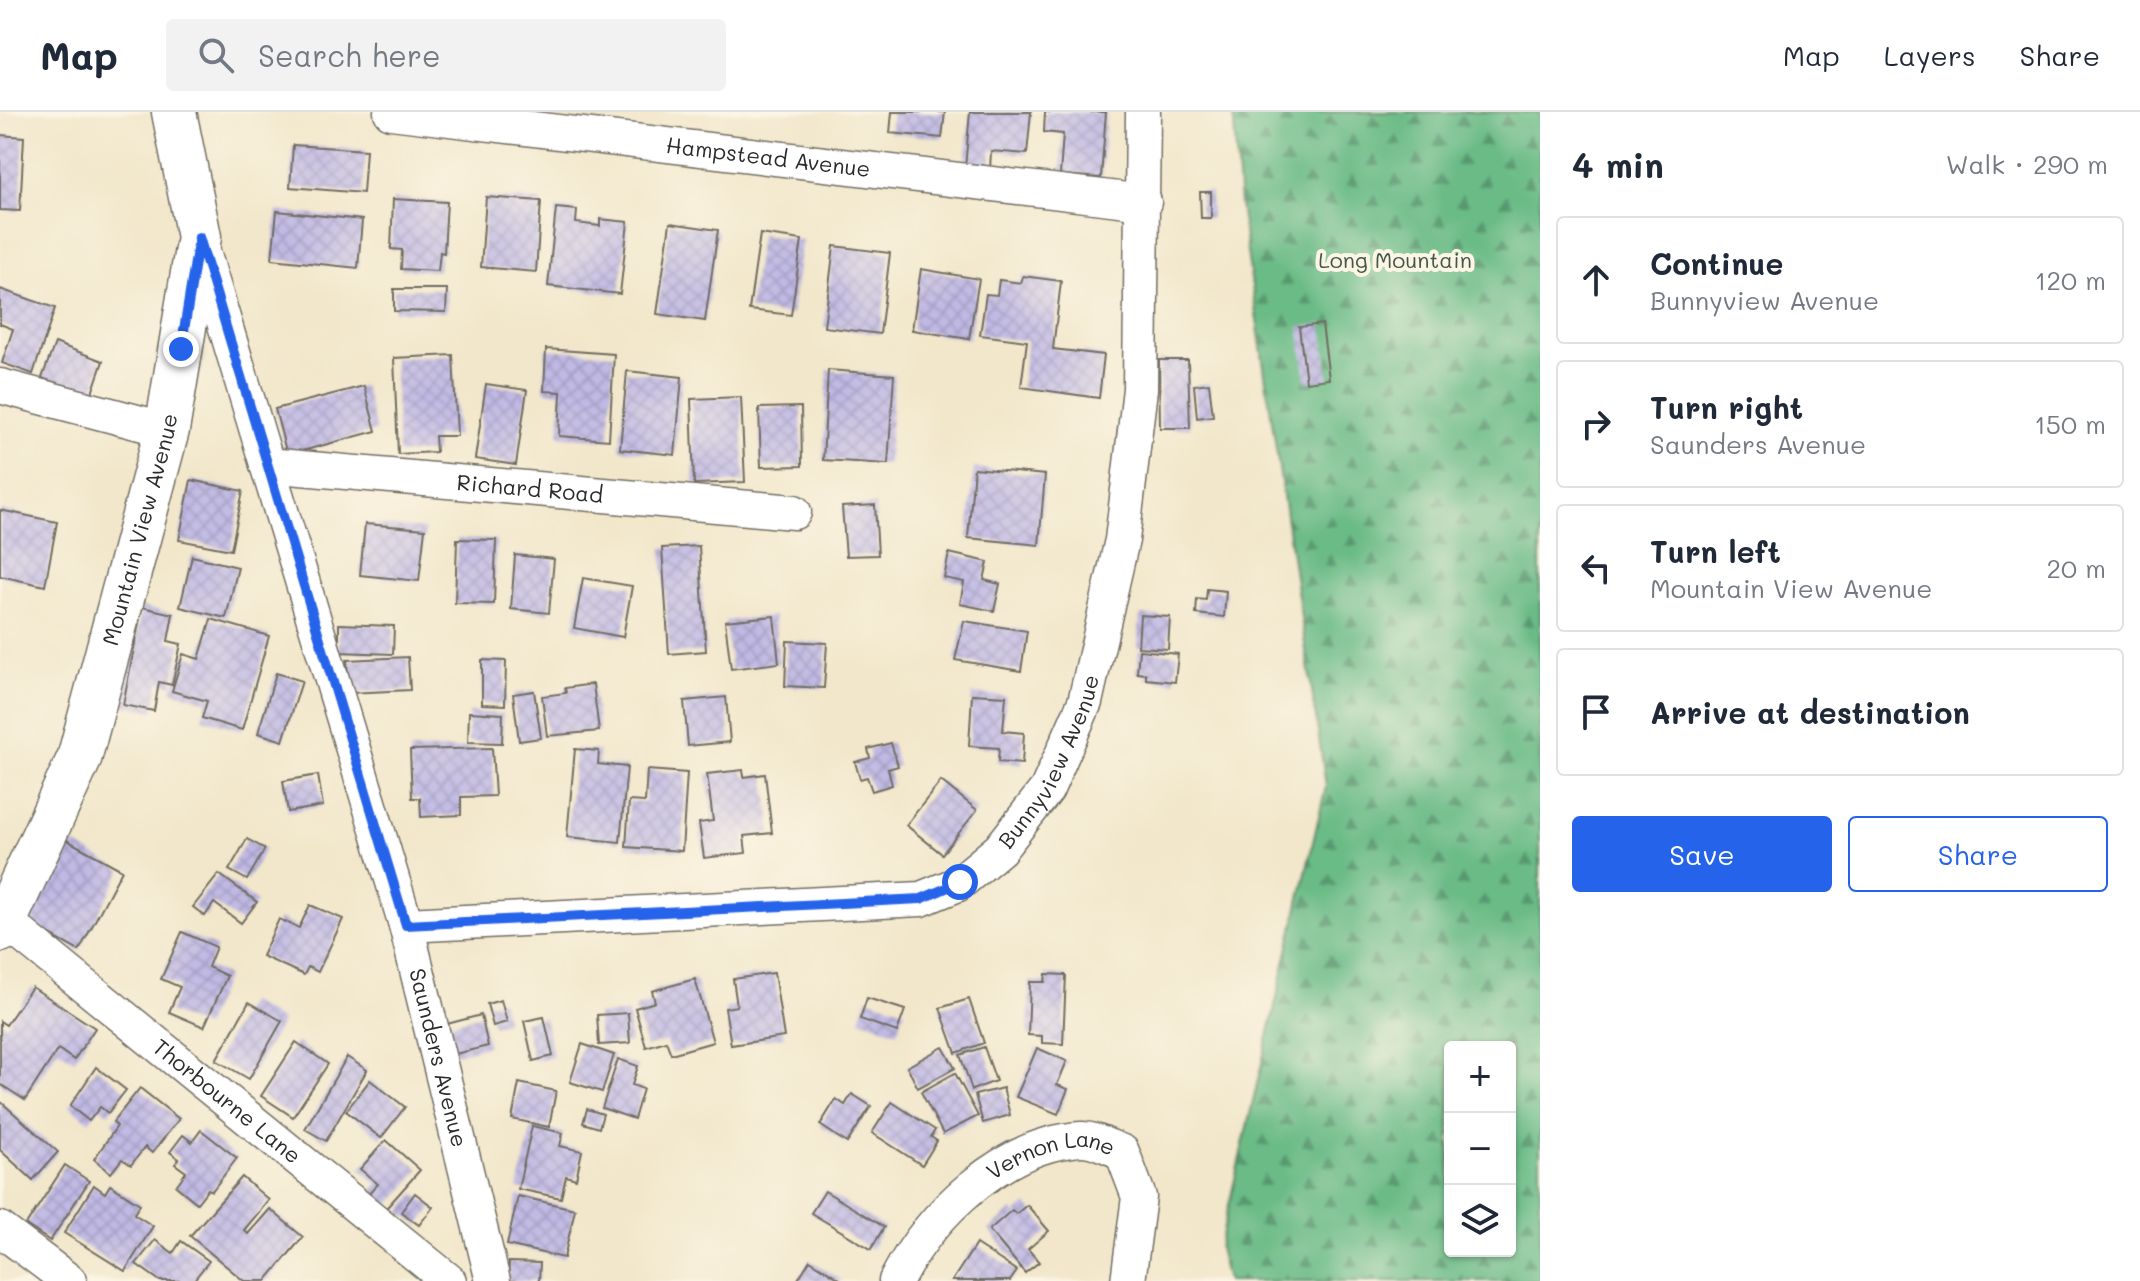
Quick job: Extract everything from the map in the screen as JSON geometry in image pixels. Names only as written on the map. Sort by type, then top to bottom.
[{"type":"main road","name":"Mountain View Avenue","points":[[3,926],[79,759],[167,430],[199,237],[174,112]]},
{"type":"street","name":"Hampstead Avenue","points":[[391,112],[1144,202]]},
{"type":"street","name":"Bunnyview Avenue","points":[[406,925],[921,899],[958,884],[1000,849],[1047,789],[1085,702],[1122,540],[1140,389],[1143,112]]},
{"type":"street","name":"Saunders Avenue","points":[[199,237],[406,925],[493,1281]]},
{"type":"street","points":[[0,386],[167,430]]},
{"type":"street","name":"Richard Road","points":[[267,465],[794,512]]},
{"type":"street","name":"Thorbourne Lane","points":[[3,926],[449,1281]]},
{"type":"street","name":"Vernon Lane","points":[[896,1281],[910,1253],[968,1187],[1035,1150],[1084,1138],[1122,1152],[1139,1197],[1128,1281]]},
{"type":"street","points":[[0,1229],[69,1281]]},
{"type":"green space","name":"Long Mountain","points":[[1233,112],[1540,112],[1540,1281],[1227,1281],[1219,1248],[1326,786],[1240,205]]},
{"type":"building","points":[[892,112],[945,112],[942,138],[890,133]]},
{"type":"building","points":[[970,112],[1031,112],[1027,154],[991,151],[990,170],[965,168]]},
{"type":"building","points":[[1045,112],[1106,112],[1101,178],[1060,175],[1063,134],[1044,132]]},
{"type":"building","points":[[0,135],[24,137],[20,211],[0,210]]},
{"type":"building","points":[[293,145],[366,150],[363,193],[290,187]]},
{"type":"building","points":[[1200,192],[1211,192],[1211,218],[1201,218]]},
{"type":"building","points":[[486,197],[541,201],[536,272],[481,267]]},
{"type":"building","points":[[393,199],[447,202],[444,253],[440,252],[438,271],[401,269],[402,250],[391,249]]},
{"type":"building","points":[[556,208],[577,210],[576,223],[600,226],[600,219],[628,222],[620,294],[548,286]]},
{"type":"building","points":[[277,211],[362,220],[358,268],[272,259]]},
{"type":"building","points":[[670,223],[718,230],[705,321],[657,314]]},
{"type":"building","points":[[760,234],[802,240],[791,315],[749,310]]},
{"type":"building","points":[[834,246],[890,253],[880,334],[824,327]]},
{"type":"building","points":[[921,269],[979,279],[969,339],[912,330]]},
{"type":"building","points":[[1023,276],[1061,281],[1053,349],[1104,355],[1099,398],[1021,387],[1027,341],[980,335],[986,294],[997,295],[999,280],[1021,283]]},
{"type":"building","points":[[0,289],[55,308],[33,374],[2,363],[13,329],[0,324]]},
{"type":"building","points":[[394,289],[447,289],[446,312],[394,311]]},
{"type":"building","points":[[1322,324],[1329,379],[1306,382],[1299,327]]},
{"type":"building","points":[[55,343],[103,361],[91,396],[42,378]]},
{"type":"building","points":[[546,349],[614,354],[609,440],[559,436],[561,392],[544,391]]},
{"type":"building","points":[[453,355],[457,436],[435,436],[436,452],[398,454],[394,358]]},
{"type":"building","points":[[1159,360],[1188,360],[1190,428],[1160,428]]},
{"type":"building","points":[[828,370],[894,375],[888,464],[823,460]]},
{"type":"building","points":[[627,371],[682,377],[675,455],[620,449]]},
{"type":"building","points":[[1209,383],[1213,416],[1197,418],[1194,385]]},
{"type":"building","points":[[486,384],[527,390],[516,465],[475,459]]},
{"type":"building","points":[[364,386],[376,431],[287,455],[275,409]]},
{"type":"building","points":[[741,397],[745,482],[694,484],[691,399]]},
{"type":"building","points":[[801,407],[802,466],[761,467],[759,408]]},
{"type":"building","points":[[974,468],[1045,475],[1039,545],[968,538]]},
{"type":"building","points":[[191,480],[243,491],[231,550],[179,540]]},
{"type":"building","points":[[875,505],[878,555],[846,556],[842,507]]},
{"type":"building","points":[[0,510],[57,522],[45,586],[0,576]]},
{"type":"building","points":[[365,524],[425,529],[419,581],[360,575]]},
{"type":"building","points":[[457,539],[496,540],[494,604],[455,603]]},
{"type":"building","points":[[699,546],[706,651],[669,654],[662,548]]},
{"type":"building","points":[[949,553],[988,562],[984,580],[1000,584],[994,611],[960,604],[964,582],[944,578]]},
{"type":"building","points":[[515,555],[554,559],[549,613],[511,609]]},
{"type":"building","points":[[192,556],[238,567],[226,618],[180,607]]},
{"type":"building","points":[[583,578],[632,586],[623,637],[574,628]]},
{"type":"building","points":[[1207,589],[1226,591],[1224,617],[1196,614],[1197,599],[1206,600]]},
{"type":"building","points":[[142,607],[173,614],[168,641],[181,644],[172,685],[159,682],[154,711],[123,705]]},
{"type":"building","points":[[1140,615],[1170,617],[1168,649],[1138,647]]},
{"type":"building","points":[[774,616],[779,663],[731,669],[725,621]]},
{"type":"building","points":[[211,619],[269,636],[242,730],[202,718],[207,701],[172,691],[183,654],[199,659]]},
{"type":"building","points":[[964,621],[1027,631],[1021,671],[955,660]]},
{"type":"building","points":[[339,624],[394,626],[393,654],[339,652]]},
{"type":"building","points":[[787,641],[827,643],[824,688],[785,686]]},
{"type":"building","points":[[1139,650],[1178,654],[1175,682],[1146,679],[1146,674],[1137,673]]},
{"type":"building","points":[[408,657],[410,690],[349,693],[347,660]]},
{"type":"building","points":[[482,660],[506,661],[505,705],[482,704]]},
{"type":"building","points":[[276,673],[302,681],[283,741],[258,733]]},
{"type":"building","points":[[593,684],[599,731],[547,736],[542,696],[566,693],[565,688]]},
{"type":"building","points":[[534,691],[541,738],[519,741],[513,694]]},
{"type":"building","points":[[972,694],[1006,696],[1003,731],[1024,733],[1022,764],[998,762],[999,748],[969,746]]},
{"type":"building","points":[[726,697],[730,742],[688,746],[684,701]]},
{"type":"building","points":[[469,712],[503,714],[502,743],[468,742]]},
{"type":"building","points":[[891,743],[898,766],[888,769],[892,785],[872,791],[867,777],[860,779],[855,762],[870,758],[868,749]]},
{"type":"building","points":[[492,748],[495,796],[461,797],[461,815],[421,817],[420,798],[412,798],[410,750]]},
{"type":"building","points":[[575,749],[599,751],[598,764],[627,767],[620,842],[567,837]]},
{"type":"building","points":[[647,770],[687,773],[682,851],[626,847],[629,801],[645,802]]},
{"type":"building","points":[[743,770],[744,777],[765,774],[772,833],[744,836],[746,853],[704,858],[699,823],[713,821],[707,774]]},
{"type":"building","points":[[318,775],[323,806],[288,812],[283,781]]},
{"type":"building","points":[[941,781],[977,810],[942,854],[906,825]]},
{"type":"building","points":[[63,838],[122,870],[79,951],[19,918]]},
{"type":"building","points":[[247,839],[265,849],[247,880],[229,870]]},
{"type":"building","points":[[219,874],[257,902],[241,923],[214,903],[205,916],[193,907]]},
{"type":"building","points":[[310,905],[343,919],[318,972],[308,967],[304,975],[262,956],[279,919],[299,928]]},
{"type":"building","points":[[182,932],[216,947],[208,967],[227,976],[204,1027],[169,1012],[180,987],[161,979]]},
{"type":"building","points":[[774,973],[784,1037],[731,1045],[725,1008],[737,1006],[733,979]]},
{"type":"building","points":[[1046,974],[1066,975],[1063,1044],[1042,1043],[1042,1036],[1028,1035],[1030,982],[1045,982]]},
{"type":"building","points":[[695,979],[713,1042],[671,1054],[666,1041],[646,1047],[635,1008],[655,1002],[652,991]]},
{"type":"building","points":[[32,987],[95,1028],[74,1060],[58,1049],[25,1100],[0,1084],[0,1021],[6,1025]]},
{"type":"building","points":[[867,998],[905,1010],[897,1032],[860,1019]]},
{"type":"building","points":[[969,999],[984,1043],[956,1053],[940,1008]]},
{"type":"building","points":[[501,1000],[507,1022],[493,1026],[487,1004]]},
{"type":"building","points":[[249,1002],[282,1021],[249,1079],[216,1060]]},
{"type":"building","points":[[628,1013],[630,1043],[599,1045],[597,1015]]},
{"type":"building","points":[[481,1015],[488,1046],[455,1054],[447,1024]]},
{"type":"building","points":[[544,1017],[553,1056],[533,1061],[524,1021]]},
{"type":"building","points":[[296,1042],[328,1064],[293,1117],[261,1096]]},
{"type":"building","points":[[582,1044],[614,1055],[602,1092],[570,1082]]},
{"type":"building","points":[[943,1047],[955,1068],[918,1088],[907,1067]]},
{"type":"building","points":[[984,1047],[996,1081],[972,1090],[960,1055]]},
{"type":"building","points":[[1037,1048],[1067,1061],[1057,1085],[1068,1089],[1058,1114],[1016,1097]]},
{"type":"building","points":[[347,1057],[367,1070],[326,1141],[305,1129]]},
{"type":"building","points":[[618,1059],[638,1066],[632,1085],[643,1089],[634,1119],[602,1108]]},
{"type":"building","points":[[96,1067],[126,1090],[108,1113],[100,1107],[89,1121],[70,1106]]},
{"type":"building","points":[[955,1073],[978,1116],[943,1134],[921,1092]]},
{"type":"building","points":[[370,1080],[405,1107],[381,1138],[346,1111]]},
{"type":"building","points":[[519,1083],[556,1091],[549,1127],[512,1119]]},
{"type":"building","points":[[140,1088],[179,1119],[152,1153],[145,1147],[131,1165],[122,1159],[111,1173],[94,1159],[117,1126],[113,1122]]},
{"type":"building","points":[[1003,1088],[1010,1115],[983,1123],[975,1095]]},
{"type":"building","points":[[852,1094],[871,1106],[847,1143],[820,1125],[836,1099],[845,1105]]},
{"type":"building","points":[[0,1101],[58,1152],[33,1180],[0,1150]]},
{"type":"building","points":[[892,1102],[935,1130],[931,1137],[937,1141],[922,1165],[872,1133]]},
{"type":"building","points":[[587,1109],[603,1114],[599,1128],[583,1123]]},
{"type":"building","points":[[532,1126],[563,1133],[560,1146],[582,1151],[576,1179],[566,1176],[561,1198],[518,1189]]},
{"type":"building","points":[[201,1130],[237,1158],[212,1191],[208,1189],[197,1203],[176,1186],[186,1172],[175,1164],[179,1159],[170,1152],[183,1135],[192,1142]]},
{"type":"building","points":[[386,1140],[420,1170],[382,1213],[365,1198],[378,1184],[360,1169]]},
{"type":"building","points":[[65,1165],[89,1181],[50,1241],[26,1225]]},
{"type":"building","points":[[242,1177],[269,1200],[244,1230],[248,1234],[270,1209],[303,1237],[266,1281],[244,1281],[190,1236]]},
{"type":"building","points":[[94,1185],[105,1193],[110,1185],[140,1204],[134,1214],[153,1226],[125,1271],[64,1233]]},
{"type":"building","points":[[825,1191],[884,1227],[871,1249],[811,1213]]},
{"type":"building","points":[[415,1193],[433,1207],[419,1225],[401,1212]]},
{"type":"building","points":[[518,1196],[575,1209],[564,1258],[507,1245]]},
{"type":"building","points":[[1027,1205],[1049,1231],[1028,1249],[1039,1262],[1025,1273],[989,1230],[1012,1210],[1016,1214]]},
{"type":"building","points":[[155,1240],[173,1253],[181,1241],[209,1261],[193,1281],[160,1281],[136,1264]]},
{"type":"building","points":[[976,1244],[1017,1271],[1010,1281],[952,1281]]},
{"type":"building","points":[[810,1260],[843,1281],[797,1281]]},
{"type":"building","points":[[509,1262],[540,1263],[539,1281],[508,1281]]},
{"type":"route","points":[[181,349],[199,237],[406,925],[921,899],[960,882]]}]
